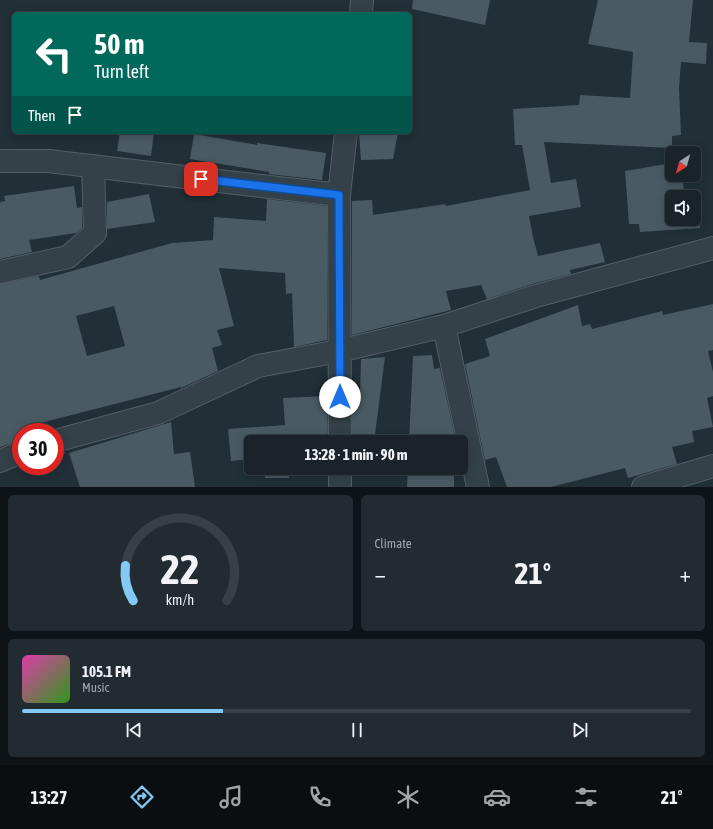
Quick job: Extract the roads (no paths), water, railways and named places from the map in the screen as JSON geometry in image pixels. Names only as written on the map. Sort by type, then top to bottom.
[{"type":"street","points":[[361,12],[362,0]]},
{"type":"street","points":[[340,435],[339,195],[346,134]]},
{"type":"street","points":[[0,161],[48,161],[339,195]]},
{"type":"street","points":[[0,272],[68,257],[95,233],[93,166]]},
{"type":"street","points":[[64,438],[158,412],[258,366],[339,352],[444,326],[536,296],[713,248]]},
{"type":"street","points":[[444,326],[478,487]]},
{"type":"street","points":[[0,461],[12,456]]},
{"type":"street","points":[[643,487],[713,466]]},
{"type":"street","points":[[340,475],[340,487]]}]
